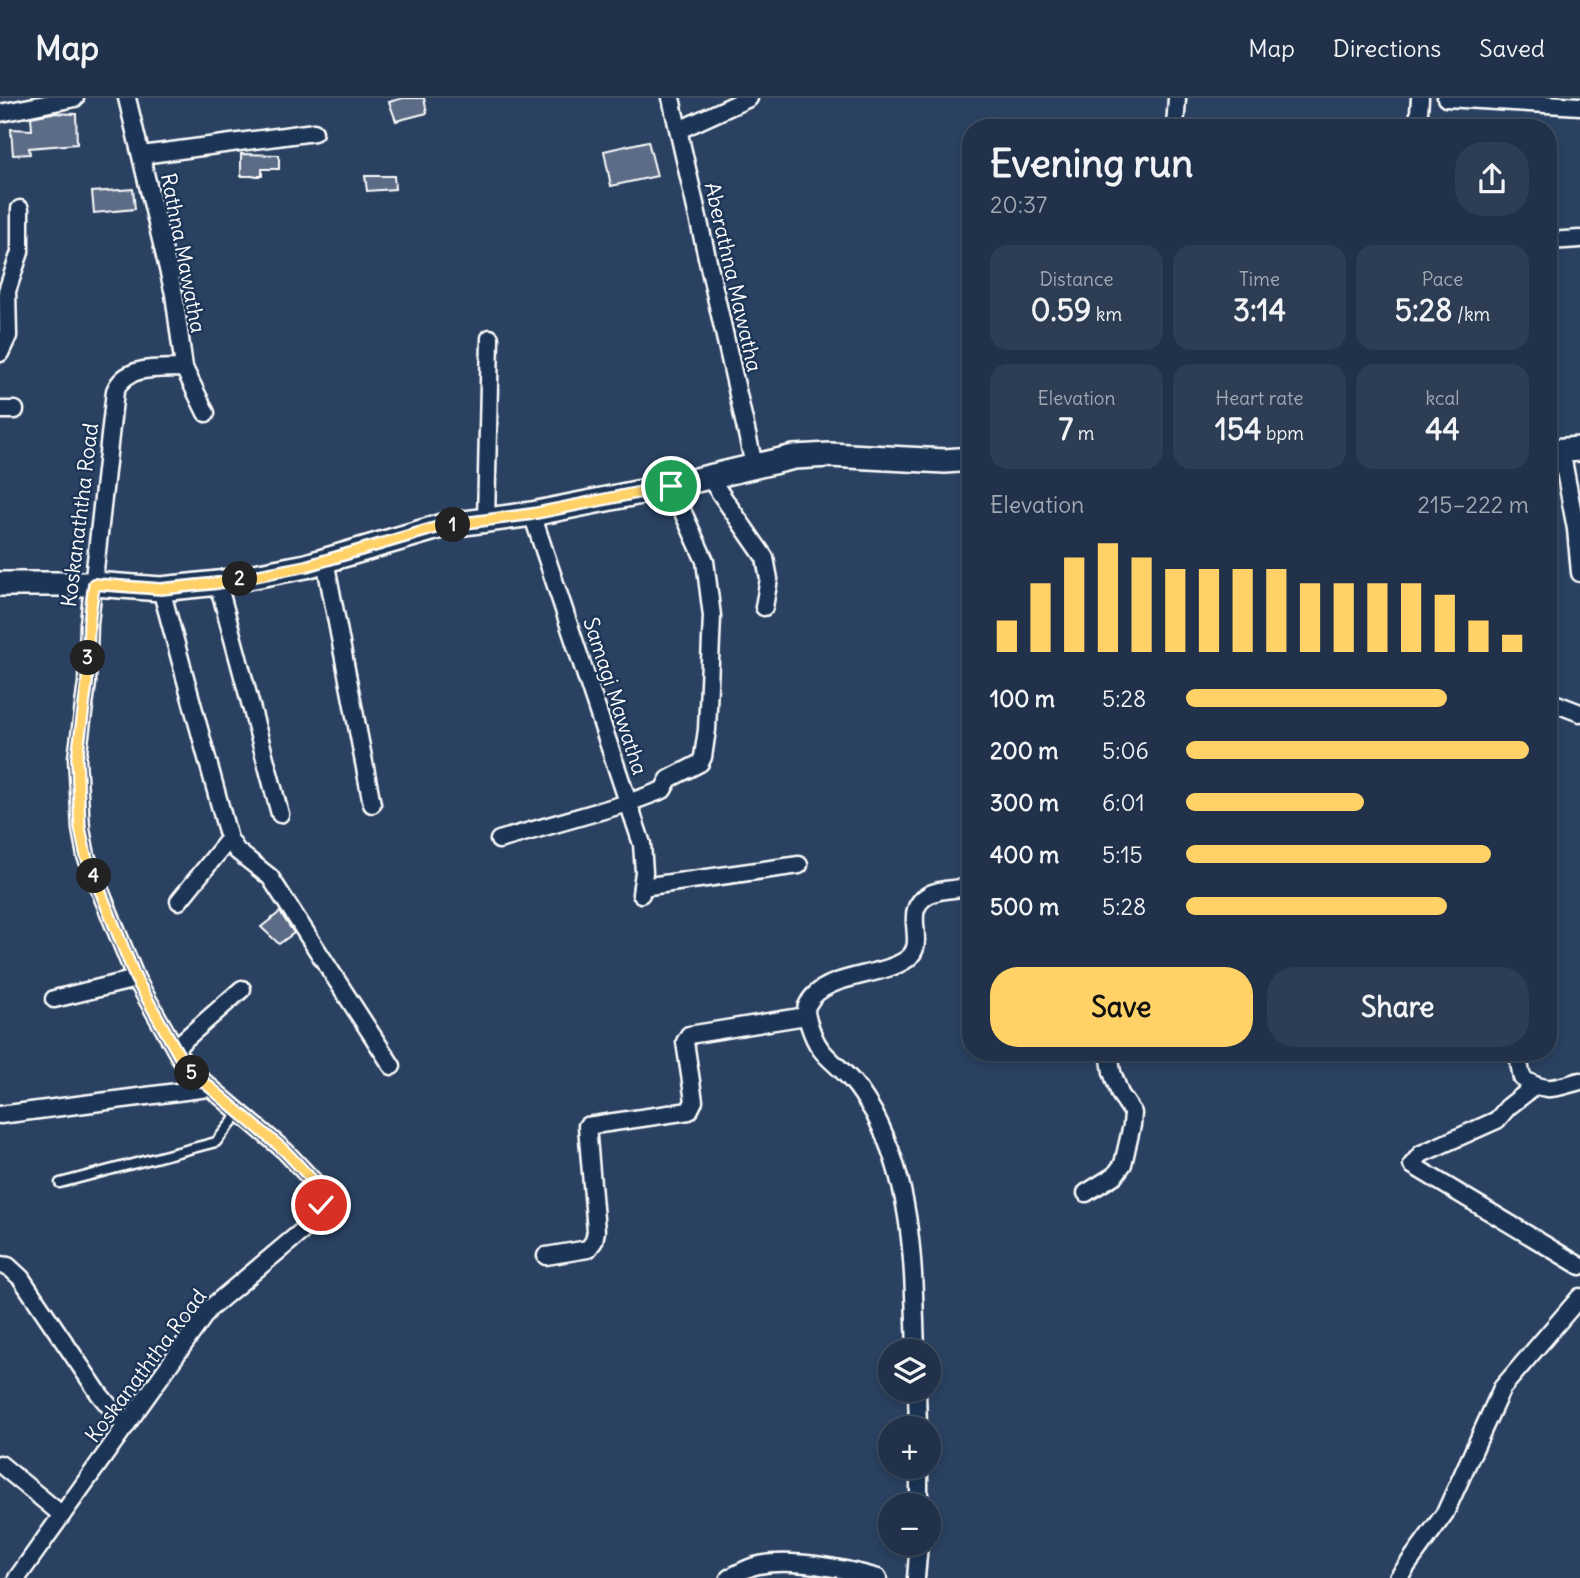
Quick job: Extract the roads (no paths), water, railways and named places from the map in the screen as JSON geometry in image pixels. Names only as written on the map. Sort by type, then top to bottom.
[{"type":"street","points":[[0,113],[75,98]]},
{"type":"street","name":"Rathna Mawatha","points":[[127,98],[174,294],[184,368],[206,413]]},
{"type":"street","name":"Aberathna Mawatha","points":[[671,98],[754,465]]},
{"type":"street","points":[[679,130],[749,98]]},
{"type":"street","points":[[1176,119],[1177,98]]},
{"type":"street","points":[[1419,119],[1420,98]]},
{"type":"street","points":[[1446,98],[1580,106]]},
{"type":"street","points":[[142,155],[314,132]]},
{"type":"street","points":[[0,354],[8,335],[7,291],[19,252],[20,209]]},
{"type":"street","points":[[1557,240],[1580,239]]},
{"type":"street","points":[[486,521],[490,338]]},
{"type":"street","name":"Koskanaththa Road","points":[[17,1578],[209,1309],[307,1227],[321,1205],[316,1184],[285,1151],[185,1066],[136,979],[86,856],[80,828],[77,758],[87,683],[89,623],[116,391],[120,381],[130,373],[145,369],[184,368]]},
{"type":"street","points":[[1563,450],[1580,573]]},
{"type":"street","points":[[0,584],[94,584],[161,589],[218,583],[325,560],[442,526],[532,514],[671,486],[794,457],[830,454],[962,460]]},
{"type":"street","points":[[709,477],[765,558],[769,579],[764,607]]},
{"type":"street","points":[[499,839],[628,803],[663,790],[674,775],[700,763],[705,751],[712,616],[705,561],[671,486]]},
{"type":"street","name":"Samagi Mawatha","points":[[532,514],[642,844],[642,890],[799,865]]},
{"type":"street","points":[[325,560],[372,804]]},
{"type":"street","points":[[218,583],[280,814]]},
{"type":"street","points":[[161,589],[229,839],[237,850],[270,877],[392,1066]]},
{"type":"street","points":[[1557,704],[1580,713]]},
{"type":"street","points":[[179,901],[229,839]]},
{"type":"street","points":[[916,1339],[913,1253],[905,1195],[874,1113],[853,1082],[820,1052],[806,1016],[806,1005],[818,991],[899,963],[913,954],[916,946],[914,915],[919,901],[932,893],[962,888]]},
{"type":"street","points":[[54,999],[136,979]]},
{"type":"street","points":[[175,1048],[242,989]]},
{"type":"street","points":[[547,1256],[588,1249],[594,1241],[596,1231],[586,1126],[689,1111],[694,1101],[685,1042],[689,1035],[806,1016]]},
{"type":"street","points":[[1086,1193],[1115,1175],[1123,1164],[1132,1125],[1133,1113],[1120,1094],[1111,1061]]},
{"type":"street","points":[[1519,1061],[1522,1078],[1535,1086],[1555,1090],[1580,1081]]},
{"type":"street","points":[[1535,1086],[1497,1119],[1421,1154],[1412,1165],[1580,1266]]},
{"type":"street","points":[[0,1115],[208,1088]]},
{"type":"street","points":[[0,1265],[8,1266],[21,1278],[100,1395],[126,1426]]},
{"type":"street","points":[[1398,1578],[1445,1513],[1503,1388],[1580,1297]]},
{"type":"street","points":[[0,1464],[61,1515]]},
{"type":"street","points":[[916,1578],[918,1556]]},
{"type":"street","points":[[729,1578],[760,1565],[789,1564],[824,1567],[878,1578]]},
{"type":"lane","points":[[60,1183],[216,1142],[240,1112]]}]
